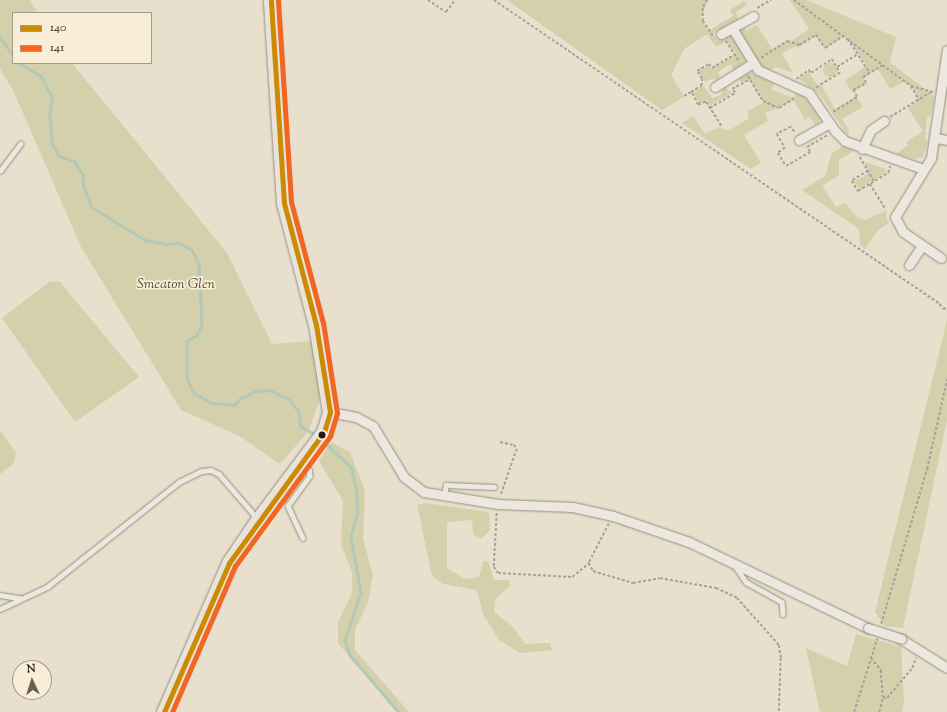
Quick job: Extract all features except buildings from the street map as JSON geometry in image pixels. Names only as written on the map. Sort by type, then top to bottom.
[{"type":"main road","points":[[164,712],[230,563],[258,520],[324,432],[330,412],[316,325],[284,203],[271,0]]},
{"type":"street","points":[[722,34],[753,16]]},
{"type":"street","points":[[732,28],[753,63],[764,75],[809,93],[845,141],[923,169]]},
{"type":"street","points":[[941,258],[922,246],[899,228],[895,217],[930,158],[935,138],[936,93],[947,50]]},
{"type":"street","points":[[715,87],[753,63]]},
{"type":"street","points":[[799,140],[828,120]]},
{"type":"street","points":[[862,148],[871,130],[884,121]]},
{"type":"street","points":[[935,138],[947,140]]},
{"type":"street","points":[[909,265],[922,246]]},
{"type":"street","points":[[330,412],[356,417],[373,426],[404,478],[424,492],[444,497],[498,504],[573,507],[613,516],[689,542],[868,628],[901,639],[947,668]]},
{"type":"lane","points":[[0,171],[20,144]]},
{"type":"lane","points":[[300,464],[308,470],[310,476],[288,506],[303,538]]},
{"type":"lane","points":[[0,609],[20,598],[48,587],[179,482],[202,470],[211,470],[219,474],[258,520]]},
{"type":"lane","points":[[444,497],[446,485],[494,487]]},
{"type":"lane","points":[[734,564],[746,582],[782,602],[783,614]]},
{"type":"lane","points":[[0,595],[20,598]]},
{"type":"path","points":[[428,0],[446,12],[455,0]]},
{"type":"path","points":[[494,0],[940,304],[943,309],[947,308]]},
{"type":"path","points":[[707,0],[703,8],[703,22],[714,38],[722,34]]},
{"type":"path","points":[[753,16],[752,11],[771,0]]},
{"type":"path","points":[[794,0],[911,86],[936,93]]},
{"type":"path","points":[[753,63],[787,41],[799,45],[816,35],[824,48],[845,36]]},
{"type":"path","points":[[845,36],[870,73]]},
{"type":"path","points":[[837,67],[858,54]]},
{"type":"path","points":[[793,86],[796,78],[809,70],[811,73],[832,59],[840,73],[809,93]]},
{"type":"path","points":[[828,120],[857,98],[853,90],[866,83],[862,78],[883,65]]},
{"type":"path","points":[[710,108],[735,93],[732,89],[750,79]]},
{"type":"path","points":[[911,86],[919,100]]},
{"type":"path","points":[[684,96],[691,92]]},
{"type":"path","points":[[884,121],[919,100],[936,93]]},
{"type":"path","points":[[862,148],[859,155],[874,181]]},
{"type":"path","points":[[868,171],[852,181],[858,191],[888,173],[892,159]]},
{"type":"path","points":[[870,184],[885,208]]},
{"type":"path","points":[[881,626],[927,469],[947,379]]},
{"type":"path","points":[[500,442],[514,445],[517,449],[498,504],[494,567],[498,573],[572,577],[589,563],[613,516]]},
{"type":"path","points":[[589,563],[593,571],[633,583],[660,578],[716,588],[736,598],[779,645],[781,658],[779,712]]},
{"type":"path","points":[[854,712],[878,634]]},
{"type":"path","points":[[871,657],[881,670],[883,697],[879,712]]},
{"type":"path","points":[[883,697],[887,698],[912,668]]},
{"type":"green space","name":"Smeaton Glen","points":[[0,0],[30,0],[37,12],[12,12],[12,64],[73,64],[227,253],[272,344],[313,341],[320,399],[308,432],[280,464],[239,436],[181,410],[81,247],[13,90],[0,69]]},
{"type":"green space","points":[[507,0],[709,0],[700,18],[708,31],[733,16],[730,10],[744,1],[747,5],[736,12],[738,19],[713,34],[717,40],[726,36],[733,37],[746,61],[734,70],[730,64],[718,72],[720,79],[711,79],[705,82],[698,71],[708,66],[711,69],[736,54],[727,41],[716,47],[707,34],[684,49],[671,75],[684,97],[662,110]]},
{"type":"green space","points":[[790,0],[806,0],[896,37],[890,62],[934,96],[932,113],[927,118],[925,139],[928,142],[923,157],[914,159],[897,154],[908,145],[906,142],[923,131],[908,108],[919,100],[913,88],[904,82],[890,89],[878,69],[863,78],[867,84],[855,91],[850,90],[845,80],[867,66],[852,44],[844,37],[825,49],[816,35],[798,48],[796,46],[782,53],[793,73],[776,67],[766,72],[760,67],[739,29],[743,25],[747,31],[757,25],[772,49],[788,39],[790,42],[809,29]]},
{"type":"green space","points":[[830,63],[835,65],[837,70],[835,75],[830,77],[825,75],[823,70],[825,65]]},
{"type":"green space","points":[[748,71],[774,83],[772,90],[794,98],[796,92],[804,96],[821,119],[815,125],[810,117],[805,120],[794,101],[765,113],[768,121],[744,135],[761,163],[751,169],[682,123],[693,116],[705,134],[719,127],[728,131],[748,119],[748,111],[764,102],[750,80],[742,83],[739,78]]},
{"type":"green space","points":[[809,72],[817,85],[822,86],[835,109],[856,96],[863,107],[842,119],[850,132],[847,134],[820,95],[798,78]]},
{"type":"green space","points":[[704,86],[712,98],[721,95],[724,86],[732,93],[710,106],[707,100],[699,104],[693,93]]},
{"type":"green space","points":[[843,146],[854,151],[839,160],[839,175],[822,186],[836,207],[845,203],[856,216],[865,220],[887,210],[886,217],[889,223],[878,230],[865,249],[860,245],[859,229],[802,190],[825,176],[832,153]]},
{"type":"green space","points":[[864,162],[886,169],[885,173],[859,189],[854,182],[870,172]]},
{"type":"green space","points":[[59,281],[139,377],[75,422],[2,318],[49,282]]},
{"type":"green space","points":[[947,320],[947,420],[903,628],[885,626],[875,612]]},
{"type":"green space","points":[[0,430],[16,453],[14,463],[0,474]]},
{"type":"green space","points":[[331,442],[350,452],[365,491],[363,538],[373,575],[368,602],[355,630],[355,650],[409,712],[396,712],[338,643],[338,622],[352,593],[352,572],[341,545],[343,501],[319,461]]},
{"type":"green space","points":[[426,503],[489,512],[490,530],[481,539],[473,534],[472,520],[447,522],[447,568],[464,579],[479,577],[483,561],[488,561],[494,580],[509,580],[510,586],[495,599],[494,612],[512,626],[525,644],[550,643],[552,650],[520,653],[499,640],[483,614],[477,590],[443,584],[432,576],[417,505]]},
{"type":"green space","points":[[856,634],[901,647],[904,700],[902,712],[820,712],[806,648],[847,666]]},
{"type":"waterway","points":[[0,37],[12,54]]},
{"type":"waterway","points":[[21,64],[41,76],[52,97],[50,115],[52,143],[59,156],[74,161],[83,175],[84,187],[92,207],[145,240],[167,244],[180,243],[192,250],[199,264],[202,324],[197,336],[187,341],[187,379],[194,393],[211,403],[234,405],[241,398],[256,391],[269,390],[289,399],[299,412],[301,426],[316,435]]},
{"type":"waterway","points":[[323,441],[351,467],[356,487],[358,511],[351,537],[361,592],[345,641],[350,655],[399,712]]},
{"type":"transit line","name":"140","points":[[164,712],[229,563],[324,432],[330,412],[316,325],[284,203],[271,0]]},
{"type":"transit line","name":"141","points":[[172,712],[235,566],[330,436],[337,413],[323,323],[291,202],[278,0]]}]
